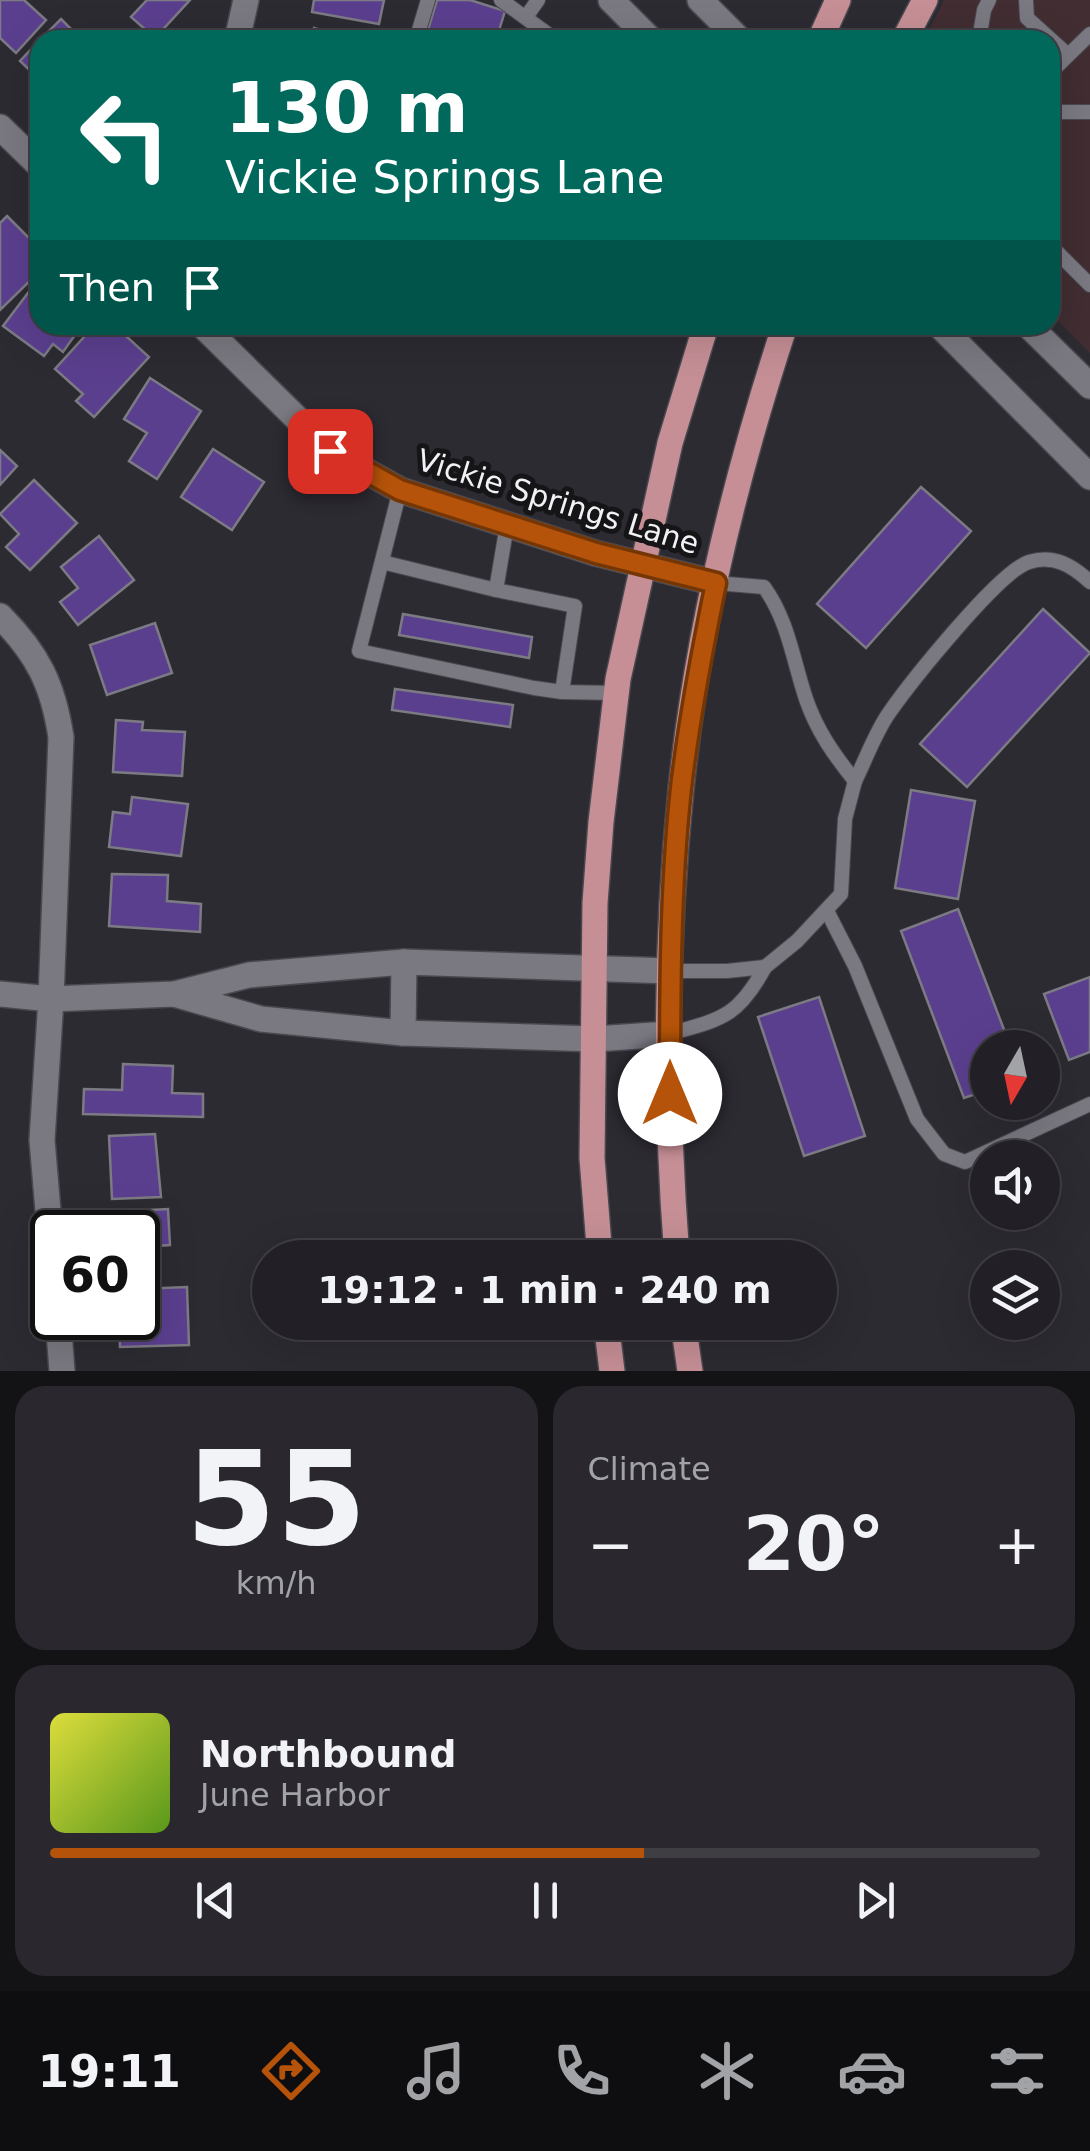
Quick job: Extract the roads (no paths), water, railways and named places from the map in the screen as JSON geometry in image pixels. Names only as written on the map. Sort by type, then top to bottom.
[{"type":"main road","points":[[824,30],[838,0]]},
{"type":"main road","points":[[909,30],[925,0]]},
{"type":"main road","points":[[599,1240],[592,1158],[596,887],[616,693],[670,443],[703,335]]},
{"type":"main road","points":[[676,1240],[669,1034],[681,787],[694,692],[716,583],[744,462],[782,335]]},
{"type":"main road","points":[[608,1340],[612,1371]]},
{"type":"main road","points":[[686,1340],[690,1371]]},
{"type":"street","points":[[239,30],[246,0]]},
{"type":"street","points":[[611,0],[637,30]]},
{"type":"street","points":[[700,0],[730,30]]},
{"type":"street","points":[[0,127],[30,156]]},
{"type":"street","name":"Vickie Springs Lane","points":[[212,335],[330,451],[400,490],[643,566],[716,583]]},
{"type":"street","points":[[948,335],[1090,477]]},
{"type":"street","points":[[1038,335],[1090,386]]},
{"type":"street","points":[[0,616],[23,638],[54,696],[61,738],[42,1140],[48,1210]]},
{"type":"street","points":[[0,994],[51,999],[174,994],[249,975],[404,962],[670,971]]},
{"type":"street","points":[[403,1033],[404,962]]},
{"type":"street","points":[[174,994],[261,1019],[403,1033],[596,1039],[669,1034]]},
{"type":"street","points":[[60,1340],[62,1371]]},
{"type":"lane","points":[[419,30],[428,0]]},
{"type":"lane","points":[[501,0],[542,30]]},
{"type":"lane","points":[[526,17],[538,0]]},
{"type":"lane","points":[[981,30],[989,0]]},
{"type":"lane","points":[[1026,0],[1027,18],[1040,30]]},
{"type":"lane","points":[[1060,63],[1090,34]]},
{"type":"lane","points":[[1060,48],[1068,55]]},
{"type":"lane","points":[[1060,112],[1090,112]]},
{"type":"lane","points":[[1060,255],[1090,285]]},
{"type":"lane","points":[[400,490],[359,651],[562,692],[616,693]]},
{"type":"lane","points":[[496,590],[507,524]]},
{"type":"lane","points":[[669,1034],[722,1019],[748,997],[765,966],[797,942],[841,894],[845,820],[855,781],[888,714],[979,605],[1017,566],[1033,560],[1054,560],[1072,566],[1090,582]]},
{"type":"lane","points":[[382,562],[575,606],[562,692]]},
{"type":"lane","points":[[716,583],[764,587],[780,610],[806,700],[822,739],[855,781]]},
{"type":"lane","points":[[827,911],[855,966],[917,1120],[944,1154],[965,1162],[1090,1104]]},
{"type":"lane","points":[[670,971],[765,966]]}]
